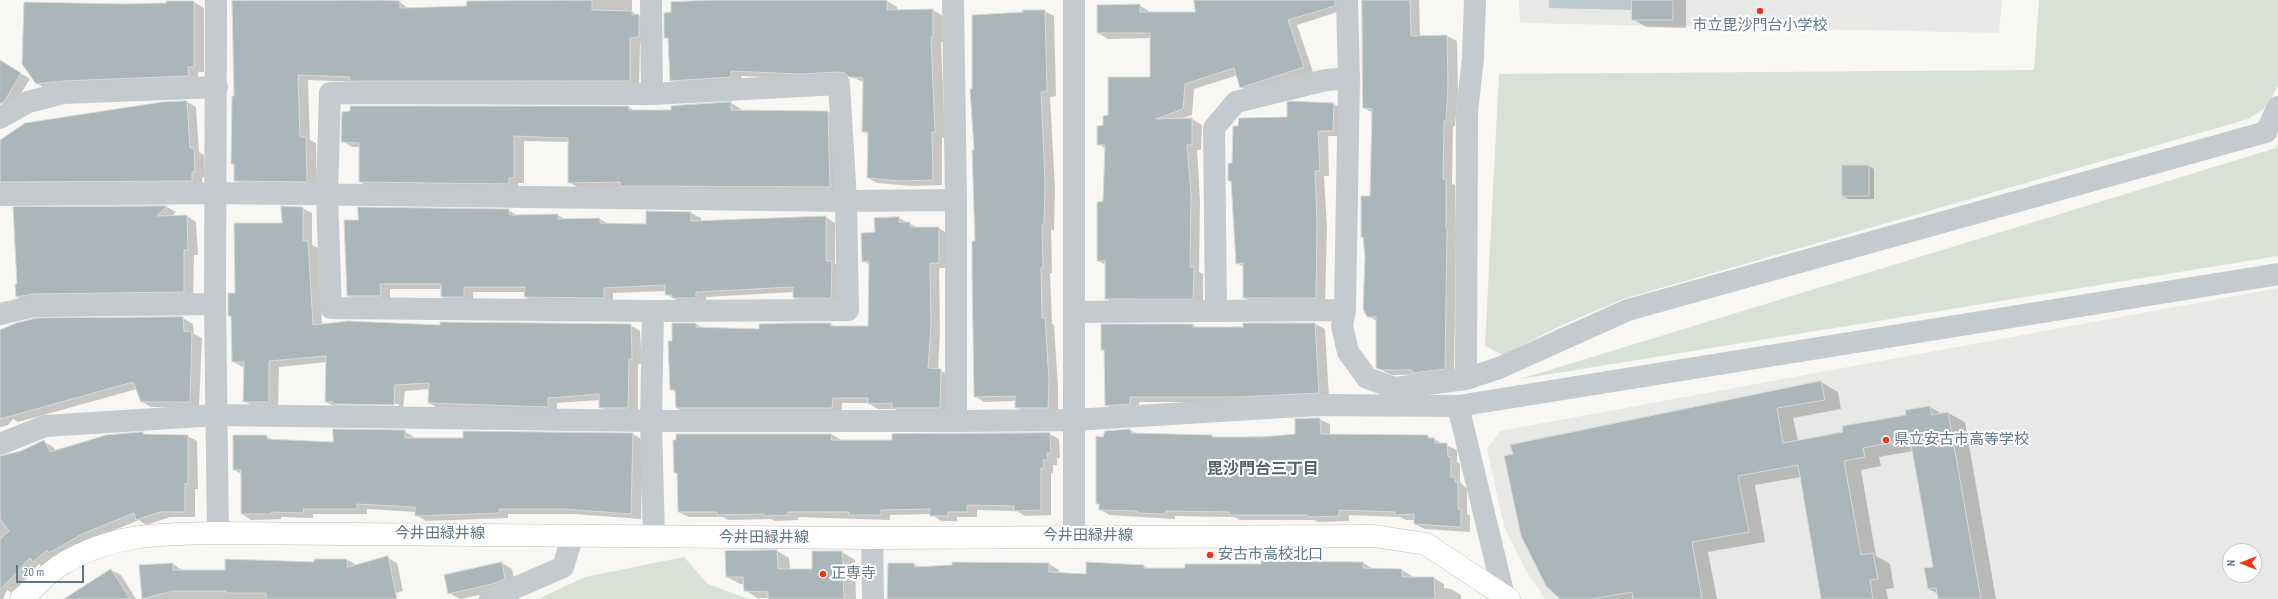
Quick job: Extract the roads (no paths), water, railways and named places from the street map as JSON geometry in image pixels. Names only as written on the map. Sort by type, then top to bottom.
[{"type":"main road","name":"今井田緑井線","points":[[21,599],[63,564],[103,544],[153,534],[218,533],[872,538],[1374,536],[1426,544],[1506,597]]},
{"type":"street","points":[[216,0],[217,87],[215,304],[218,533]]},
{"type":"street","points":[[651,0],[652,94]]},
{"type":"street","points":[[953,0],[956,200],[956,421]]},
{"type":"street","points":[[1074,0],[1074,536]]},
{"type":"street","points":[[1348,0],[1349,78],[1344,310],[1342,326],[1348,352],[1367,378],[1395,388],[1466,379],[1499,368],[1628,310],[2266,132],[2278,107]]},
{"type":"street","points":[[1466,379],[1467,112],[1473,58],[1475,0]]},
{"type":"street","points":[[1216,310],[1214,128],[1236,102],[1326,80],[1349,78]]},
{"type":"street","points":[[839,84],[846,201],[848,310],[653,311],[331,308],[327,195],[330,93],[652,94],[839,84]]},
{"type":"street","points":[[0,118],[28,102],[63,92],[217,87]]},
{"type":"street","points":[[0,195],[215,193],[846,201],[956,200]]},
{"type":"street","points":[[0,444],[45,426],[217,415],[651,421],[956,421],[1074,420],[1316,405],[1458,406],[2278,274]]},
{"type":"street","points":[[0,314],[34,306],[215,304]]},
{"type":"street","points":[[1075,312],[1344,310]]},
{"type":"street","points":[[653,311],[651,421],[654,537]]},
{"type":"street","points":[[1458,406],[1506,597]]},
{"type":"street","points":[[490,599],[563,567],[572,535]]},
{"type":"street","points":[[872,538],[873,599]]},
{"type":"place","name":"市立毘沙門台小学校","points":[[1760,11]]},
{"type":"place","name":"県立安古市高等学校","points":[[1886,440]]},
{"type":"place","name":"安古市高校北口","points":[[1210,555]]},
{"type":"place","name":"正専寺","points":[[823,574]]},
{"type":"district","name":"毘沙門台三丁目","points":[[1263,469]]}]
